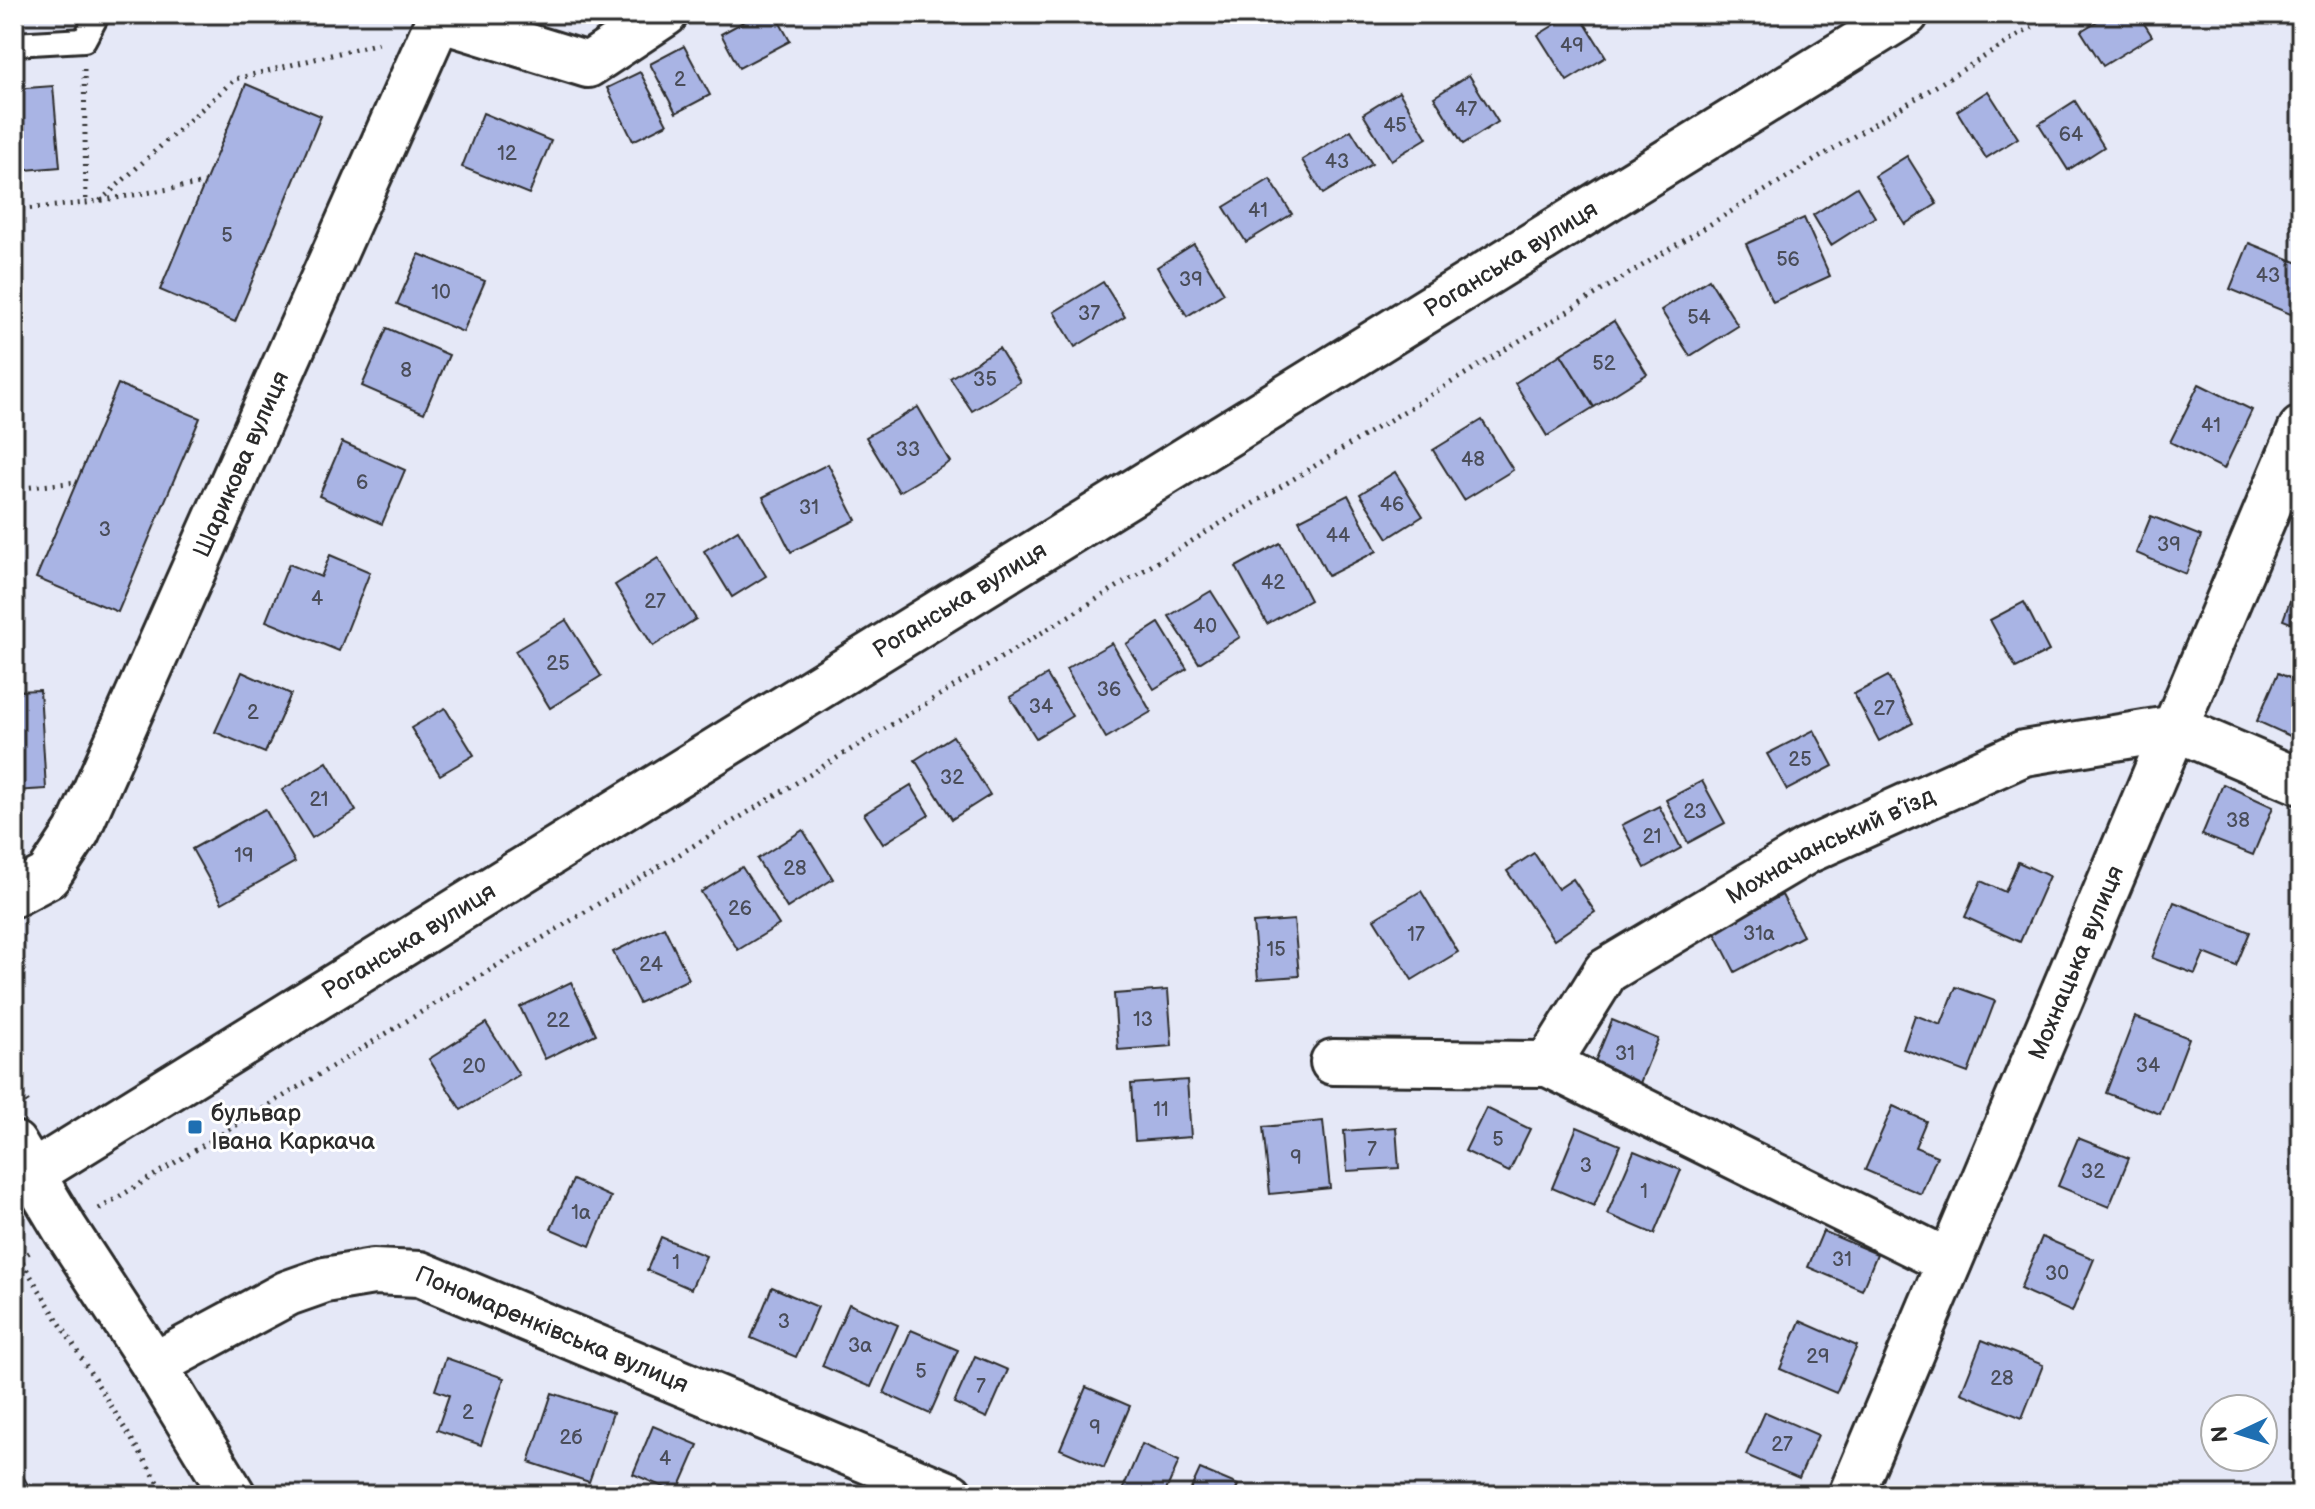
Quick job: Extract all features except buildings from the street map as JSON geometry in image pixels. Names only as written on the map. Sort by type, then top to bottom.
[{"type":"street","points":[[440,16],[588,65],[665,14]]},
{"type":"street","name":"Роганська вулиця","points":[[20,1168],[1906,14]]},
{"type":"street","name":"Шарикова вулиця","points":[[14,894],[48,876],[77,832],[440,16]]},
{"type":"street","name":"Мохнацька вулиця","points":[[1851,1495],[2301,429]]},
{"type":"street","points":[[2175,728],[2301,782]]},
{"type":"street","name":"Мохначанський в’їзд","points":[[1548,1064],[1606,971],[1807,851],[2024,753],[2175,728]]},
{"type":"street","points":[[1333,1062],[1548,1064],[1949,1262]]},
{"type":"street","points":[[20,1168],[65,1229],[154,1365],[233,1495]]},
{"type":"street","name":"Пономаренківська вулиця","points":[[154,1365],[288,1293],[325,1280],[373,1272],[420,1274],[950,1495]]},
{"type":"lane","points":[[14,44],[84,40],[98,14]]},
{"type":"path","points":[[17,1260],[2054,14]]},
{"type":"path","points":[[84,40],[86,203]]},
{"type":"path","points":[[100,201],[235,79],[384,42]]},
{"type":"path","points":[[14,210],[86,203],[205,183]]},
{"type":"path","points":[[14,489],[77,482]]},
{"type":"path","points":[[14,1249],[17,1260],[166,1495]]},
{"type":"place","name":"бульвар Івана Каркача","points":[[195,1127]]}]
